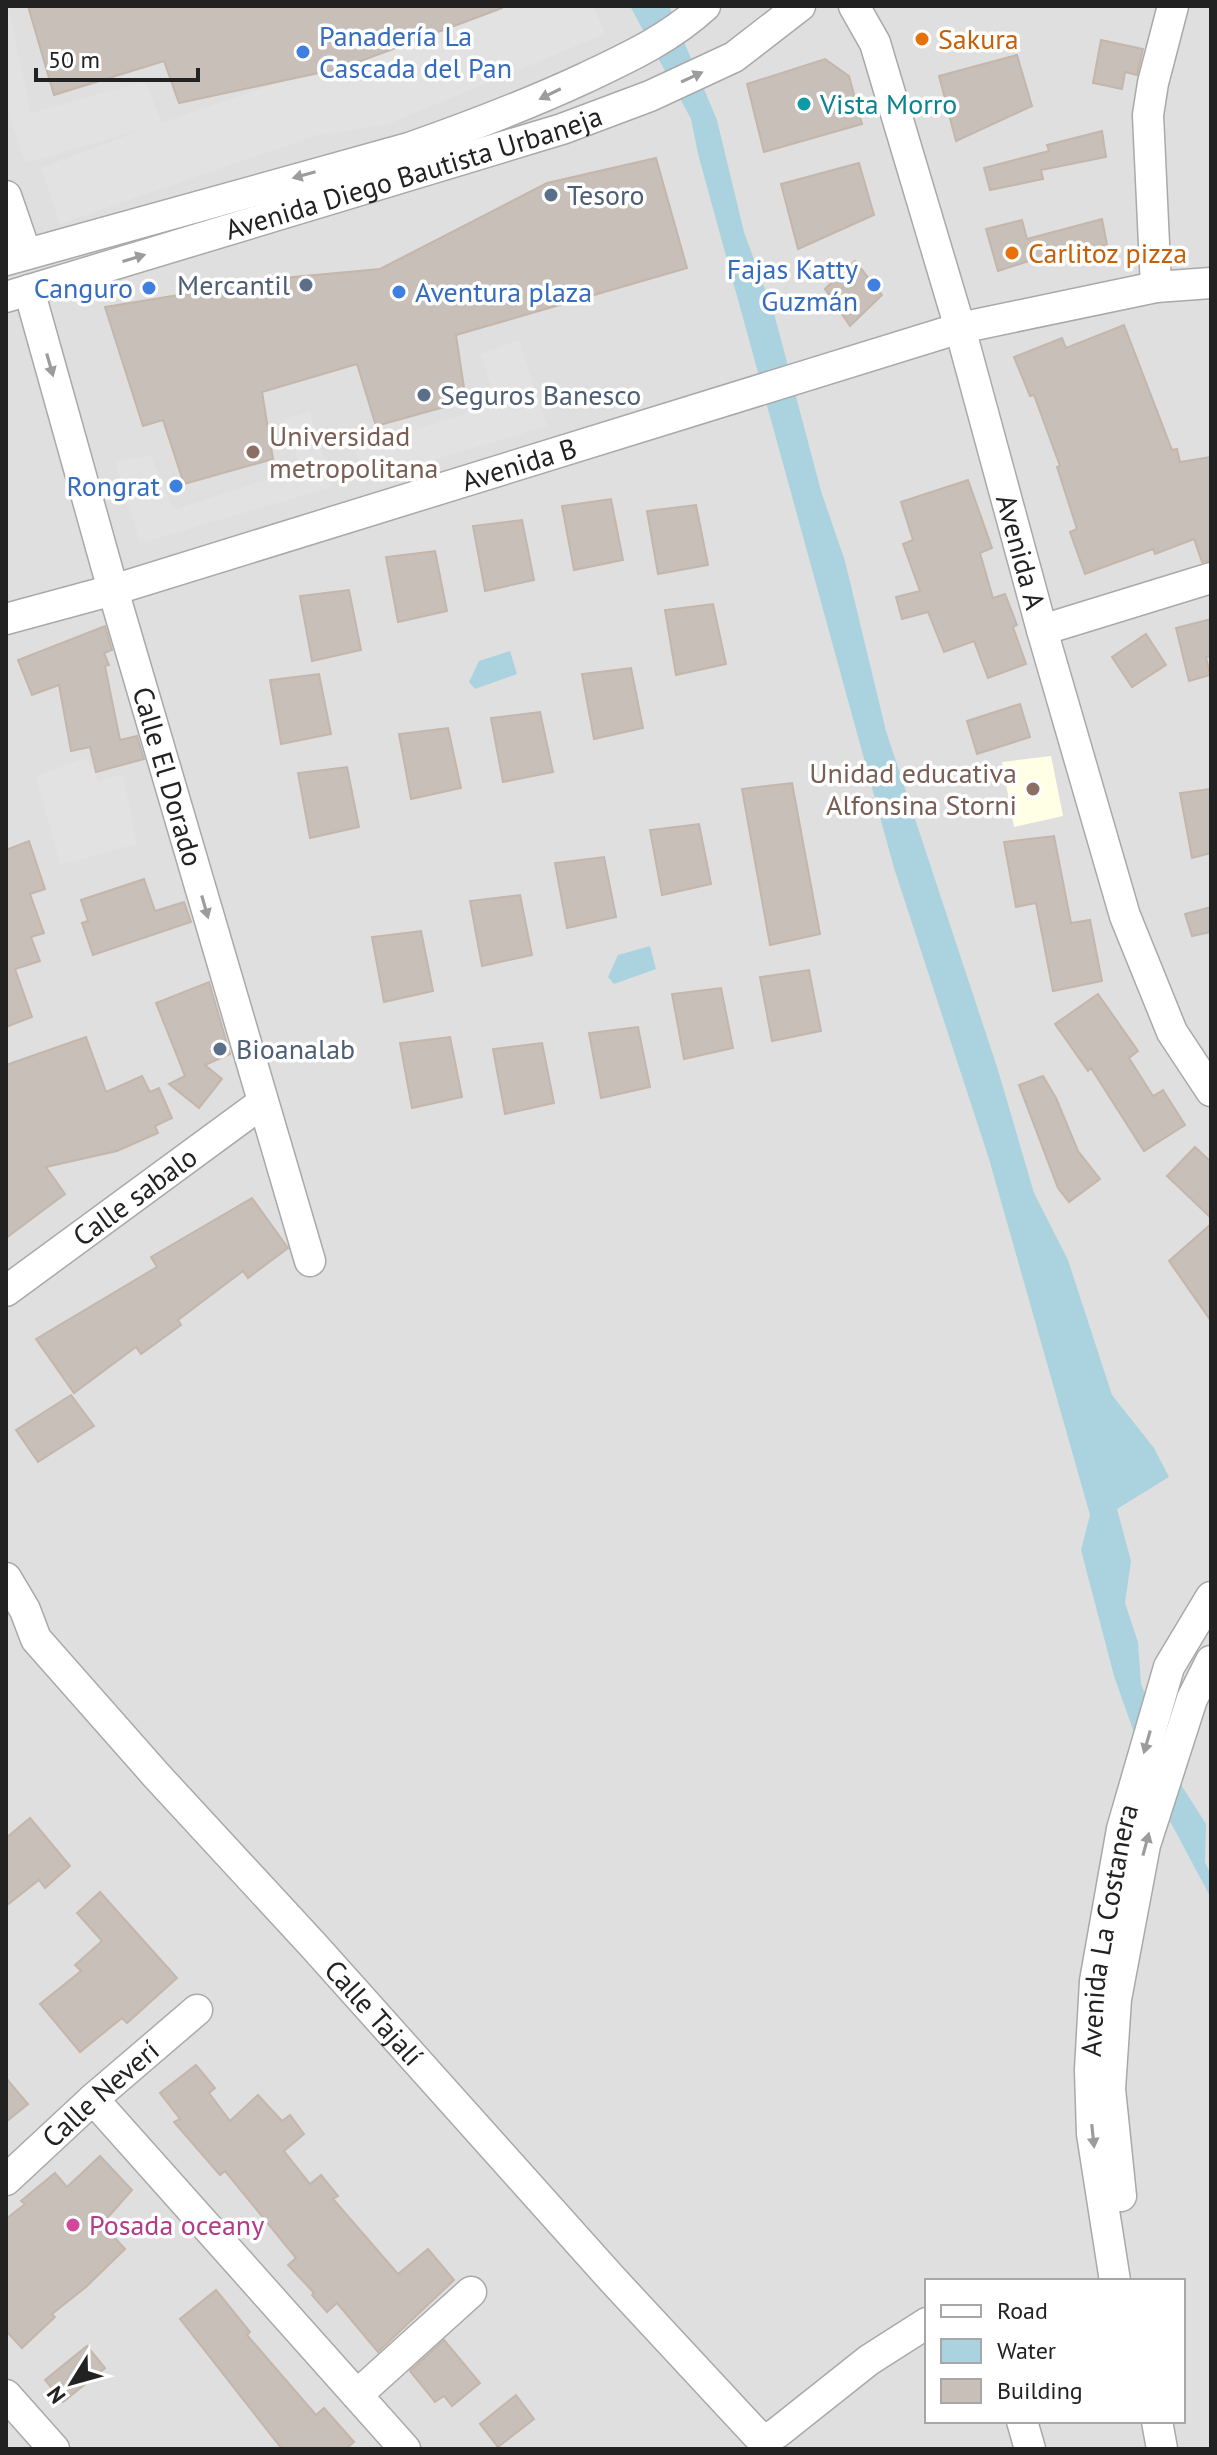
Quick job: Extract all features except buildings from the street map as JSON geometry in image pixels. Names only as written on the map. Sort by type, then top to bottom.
[{"type":"street","name":"Avenida Diego Bautista Urbaneja","points":[[18,293],[562,129],[650,96],[734,57],[800,6]]},
{"type":"street","name":"Avenida A","points":[[854,6],[875,43],[960,328],[1042,630],[1125,916],[1172,1032],[1211,1091]]},
{"type":"street","points":[[1156,287],[1148,115],[1173,6]]},
{"type":"street","name":"Avenida Diego Bautista Urbaneja","points":[[16,257],[409,148],[526,105],[621,62],[656,43],[698,12]]},
{"type":"street","points":[[6,196],[16,257]]},
{"type":"street","points":[[960,328],[1156,287],[1211,283]]},
{"type":"street","name":"Calle El Dorado","points":[[18,293],[113,590],[310,1261]]},
{"type":"street","name":"Avenida B","points":[[6,619],[113,590],[960,328]]},
{"type":"street","points":[[1042,630],[1211,578]]},
{"type":"street","name":"Calle sabalo","points":[[6,1291],[262,1103]]},
{"type":"street","name":"Calle Tajalí","points":[[6,1578],[25,1610],[36,1639],[613,2280],[758,2436],[768,2438],[777,2433],[869,2360],[925,2324]]},
{"type":"street","name":"Avenida La Costanera","points":[[1115,2279],[1092,2134],[1090,2070],[1095,1981],[1122,1829],[1169,1667],[1206,1606]]},
{"type":"street","name":"Avenida La Costanera","points":[[1133,2279],[1124,2227],[1110,2089],[1116,1999],[1145,1845],[1192,1699],[1211,1661]]},
{"type":"street","name":"Calle Neverí","points":[[6,2180],[93,2099],[197,2010]]},
{"type":"street","points":[[93,2099],[405,2449]]},
{"type":"street","points":[[357,2395],[471,2292]]},
{"type":"street","points":[[6,2395],[54,2449]]},
{"type":"street","points":[[1023,2423],[1030,2449]]},
{"type":"street","points":[[1138,2423],[1143,2449]]},
{"type":"street","points":[[1157,2423],[1162,2449]]},
{"type":"shaded area","points":[[6,6],[1211,6],[1211,2449],[6,2449]]},
{"type":"shaded area","points":[[6,6],[31,113],[145,81],[162,123],[499,6],[593,6],[605,34],[388,124],[317,135],[60,224],[41,168],[147,128],[25,163],[6,104]]},
{"type":"shaded area","points":[[519,340],[547,426],[366,480],[355,449],[496,404],[481,354]]},
{"type":"shaded area","points":[[310,412],[332,487],[140,543],[115,462],[151,455],[173,510],[301,468],[284,419]]},
{"type":"shaded area","name":"Unidad educativa Alfonsina Storni","points":[[1051,756],[1063,816],[1014,827],[1002,762]]},
{"type":"shaded area","points":[[86,758],[99,781],[123,774],[137,844],[60,865],[36,776]]},
{"type":"water","points":[[630,6],[669,6],[717,120],[744,232],[775,317],[821,491],[845,561],[886,731],[998,1070],[1034,1193],[1068,1260],[1112,1395],[1154,1448],[1169,1477],[1117,1509],[1131,1561],[1125,1603],[1138,1642],[1141,1684],[1180,1783],[1206,1824],[1205,1862],[1211,1875],[1211,1898],[1156,1795],[1114,1676],[1081,1550],[1090,1515],[989,1159],[894,868],[691,119]]},
{"type":"water","points":[[510,651],[517,674],[475,689],[469,682],[479,661]]},
{"type":"water","points":[[650,946],[656,969],[614,984],[608,977],[618,955]]},
{"type":"place","name":"Sakura","points":[[922,39]]},
{"type":"place","name":"Panadería La Cascada del Pan","points":[[303,52]]},
{"type":"place","name":"Vista Morro","points":[[804,104]]},
{"type":"place","name":"Tesoro","points":[[551,195]]},
{"type":"place","name":"Carlitoz pizza","points":[[1012,253]]},
{"type":"place","name":"Mercantil","points":[[306,285]]},
{"type":"place","name":"Fajas Katty Guzmán","points":[[874,285]]},
{"type":"place","name":"Canguro","points":[[149,288]]},
{"type":"place","name":"Aventura plaza","points":[[399,292]]},
{"type":"place","name":"Seguros Banesco","points":[[424,395]]},
{"type":"place","name":"Universidad metropolitana","points":[[253,452]]},
{"type":"place","name":"Rongrat","points":[[176,486]]},
{"type":"place","name":"Unidad educativa Alfonsina Storni","points":[[1033,789]]},
{"type":"place","name":"Bioanalab","points":[[220,1049]]},
{"type":"place","name":"Posada oceany","points":[[73,2225]]}]
